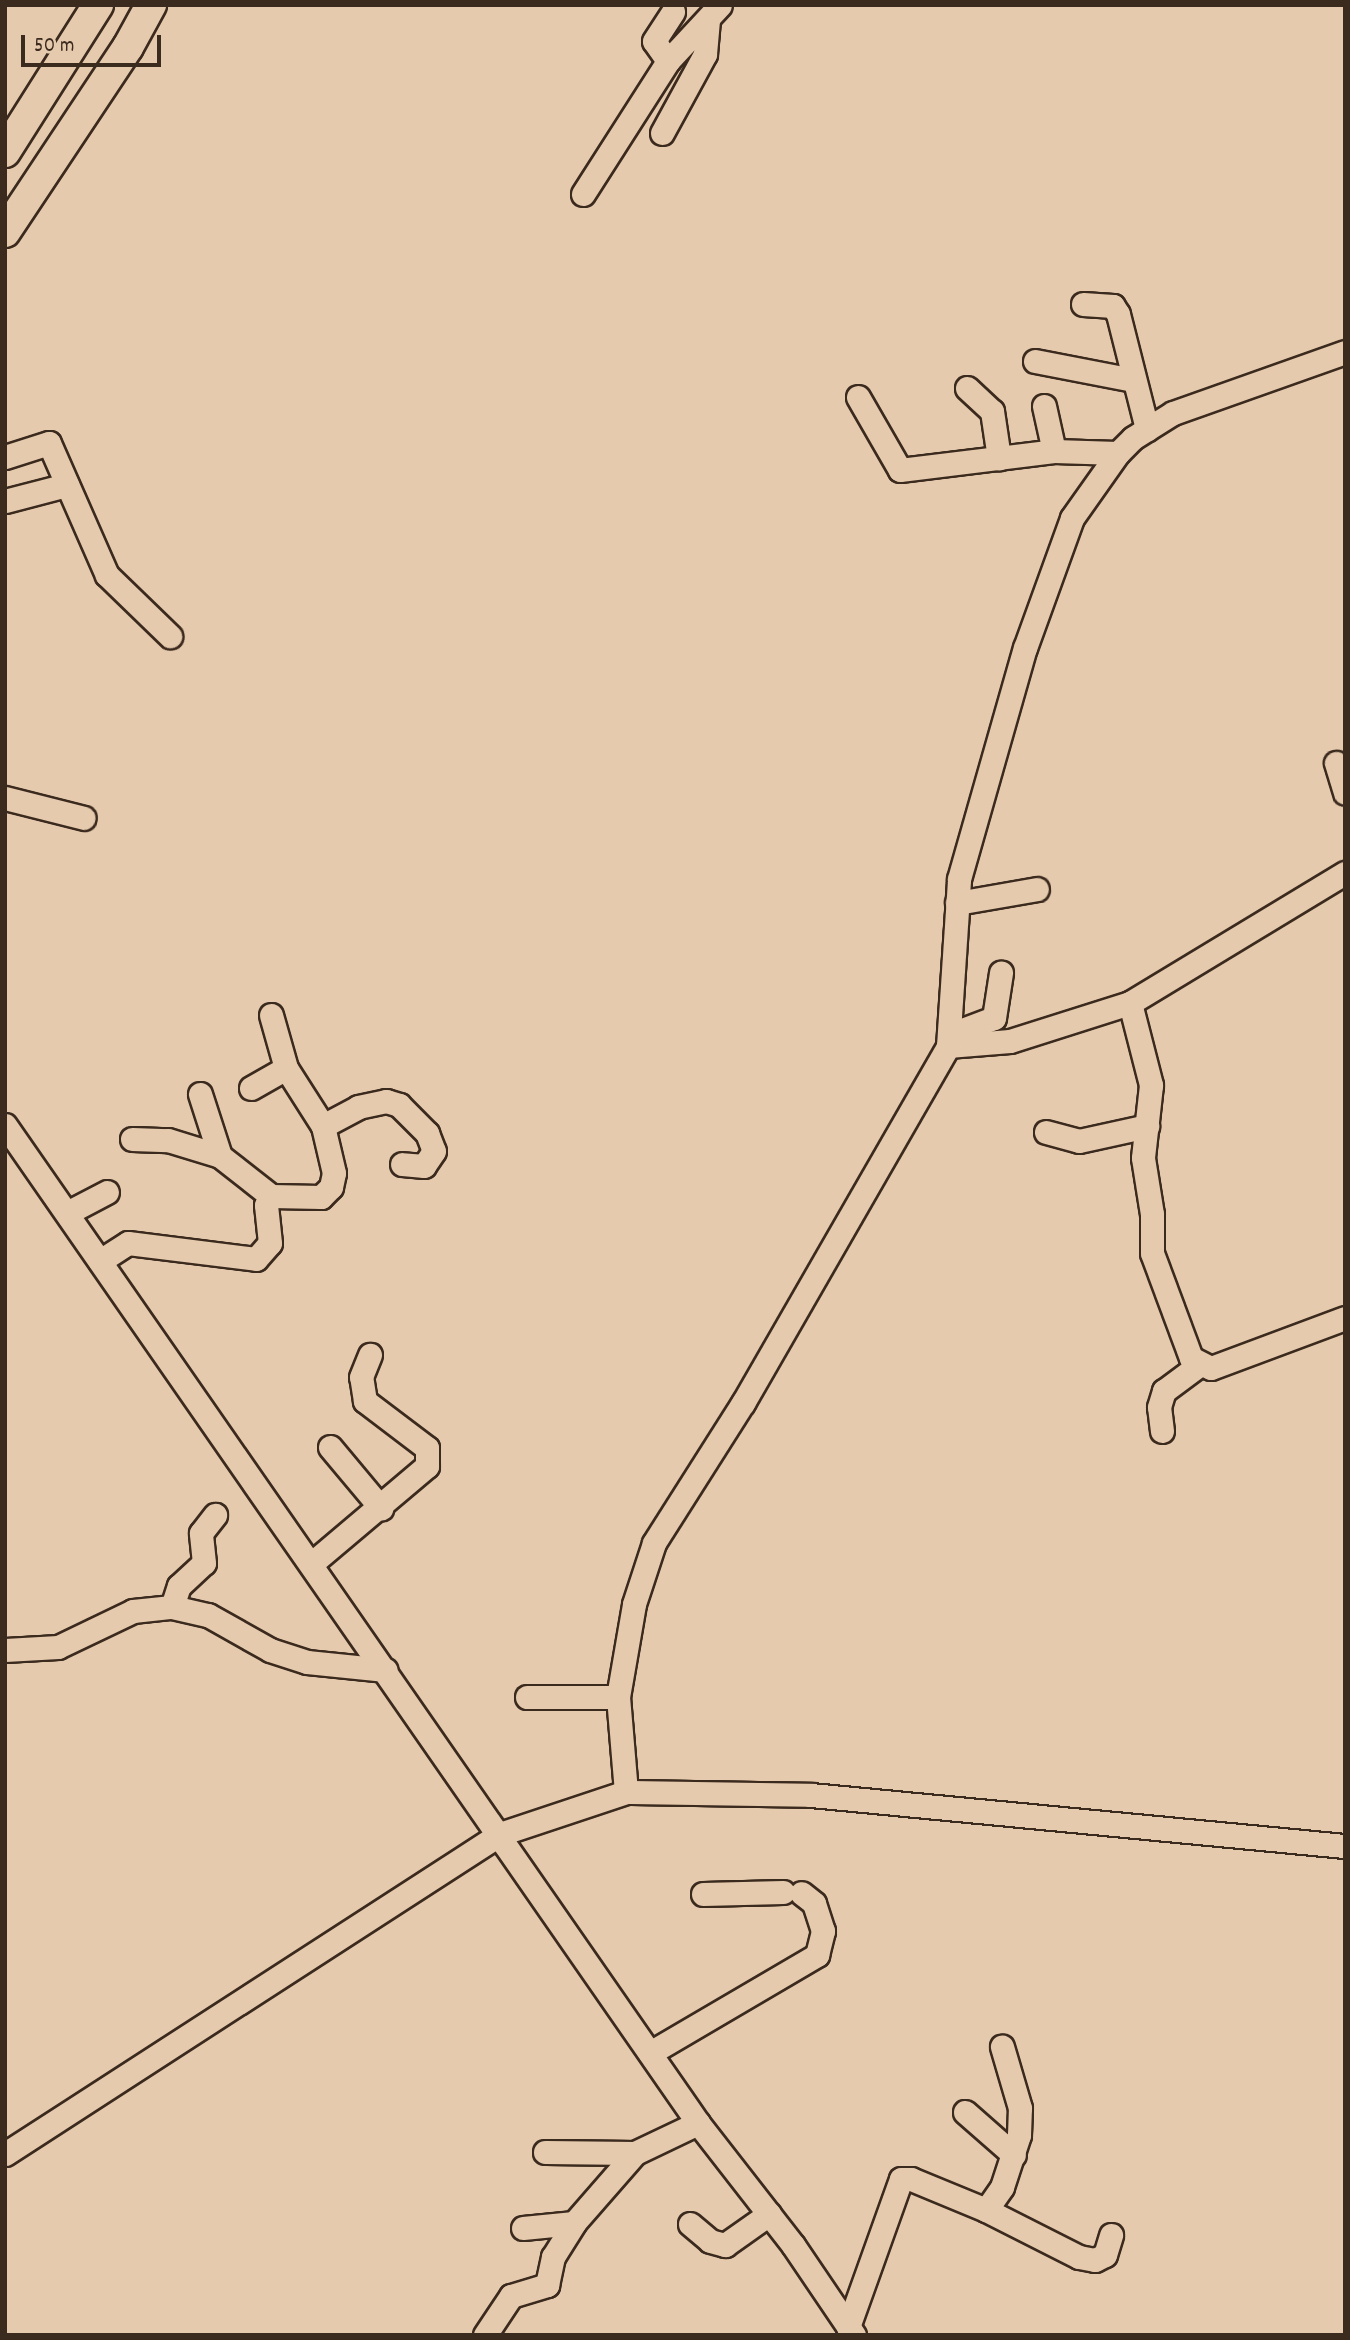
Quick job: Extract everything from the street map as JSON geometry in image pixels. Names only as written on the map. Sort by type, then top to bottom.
[{"type":"main road","points":[[5,152],[98,5]]},
{"type":"main road","points":[[5,232],[128,47],[151,5]]},
{"type":"street","points":[[668,61],[654,41],[673,12]]},
{"type":"street","points":[[583,194],[633,109],[668,61],[714,12]]},
{"type":"street","points":[[662,133],[705,54],[714,12]]},
{"type":"street","points":[[1083,304],[1113,306],[1147,429]]},
{"type":"street","points":[[626,1792],[618,1697],[635,1604],[664,1522],[743,1403],[948,1040],[957,903],[976,818],[1058,548],[1072,518],[1118,453],[1147,429],[1206,399],[1345,352]]},
{"type":"street","points":[[1035,361],[1133,380]]},
{"type":"street","points":[[967,388],[992,411],[999,458]]},
{"type":"street","points":[[858,397],[900,470],[1054,451],[1118,453]]},
{"type":"street","points":[[1044,406],[1054,451]]},
{"type":"street","points":[[5,457],[49,443],[107,575],[170,636]]},
{"type":"street","points":[[5,501],[67,485]]},
{"type":"street","points":[[1336,763],[1345,793]]},
{"type":"street","points":[[5,798],[84,818]]},
{"type":"street","points":[[948,1040],[1010,1041],[1130,1003],[1345,873]]},
{"type":"street","points":[[957,903],[1037,889]]},
{"type":"street","points":[[948,1040],[994,1018],[1001,973]]},
{"type":"street","points":[[1130,1003],[1151,1085],[1143,1158],[1155,1272],[1191,1358],[1199,1365],[1212,1368],[1345,1318]]},
{"type":"street","points":[[132,1139],[168,1140],[220,1156],[271,1196],[321,1197],[331,1187],[334,1173],[323,1126],[286,1068],[271,1015]]},
{"type":"street","points":[[251,1087],[286,1068]]},
{"type":"street","points":[[200,1094],[220,1156]]},
{"type":"street","points":[[323,1126],[358,1107],[386,1101],[399,1105],[427,1133],[434,1151],[424,1166],[402,1164]]},
{"type":"street","points":[[5,1125],[500,1834],[698,2123],[769,2214],[851,2331]]},
{"type":"street","points":[[1046,1132],[1079,1141],[1147,1126]]},
{"type":"street","points":[[67,1213],[107,1192]]},
{"type":"street","points":[[100,1261],[128,1243],[256,1259],[270,1243],[266,1205],[271,1196]]},
{"type":"street","points":[[311,1564],[421,1474],[429,1456],[420,1440],[365,1401],[361,1377],[370,1354]]},
{"type":"street","points":[[1162,1431],[1159,1407],[1164,1391],[1199,1365]]},
{"type":"street","points":[[330,1447],[381,1508]]},
{"type":"street","points":[[172,1607],[179,1586],[204,1563],[201,1533],[215,1515]]},
{"type":"street","points":[[5,1650],[58,1647],[133,1611],[172,1607],[208,1615],[270,1650],[307,1662],[386,1670]]},
{"type":"street","points":[[527,1697],[618,1697]]},
{"type":"street","points":[[5,2154],[500,1834],[626,1792],[811,1796],[1345,1846]]},
{"type":"street","points":[[650,2053],[817,1955],[823,1931],[814,1903],[792,1893],[703,1894]]},
{"type":"street","points":[[986,2210],[1002,2187],[1014,2155],[1020,2108],[1002,2047]]},
{"type":"street","points":[[965,2112],[1014,2155]]},
{"type":"street","points":[[485,2335],[511,2296],[547,2285],[553,2258],[573,2223],[635,2153],[698,2123]]},
{"type":"street","points":[[545,2152],[635,2153]]},
{"type":"street","points":[[851,2331],[901,2179],[911,2179],[986,2210],[1079,2257],[1095,2260],[1105,2255],[1111,2235]]},
{"type":"street","points":[[690,2224],[710,2241],[725,2245],[769,2214]]},
{"type":"street","points":[[523,2228],[573,2223]]}]
